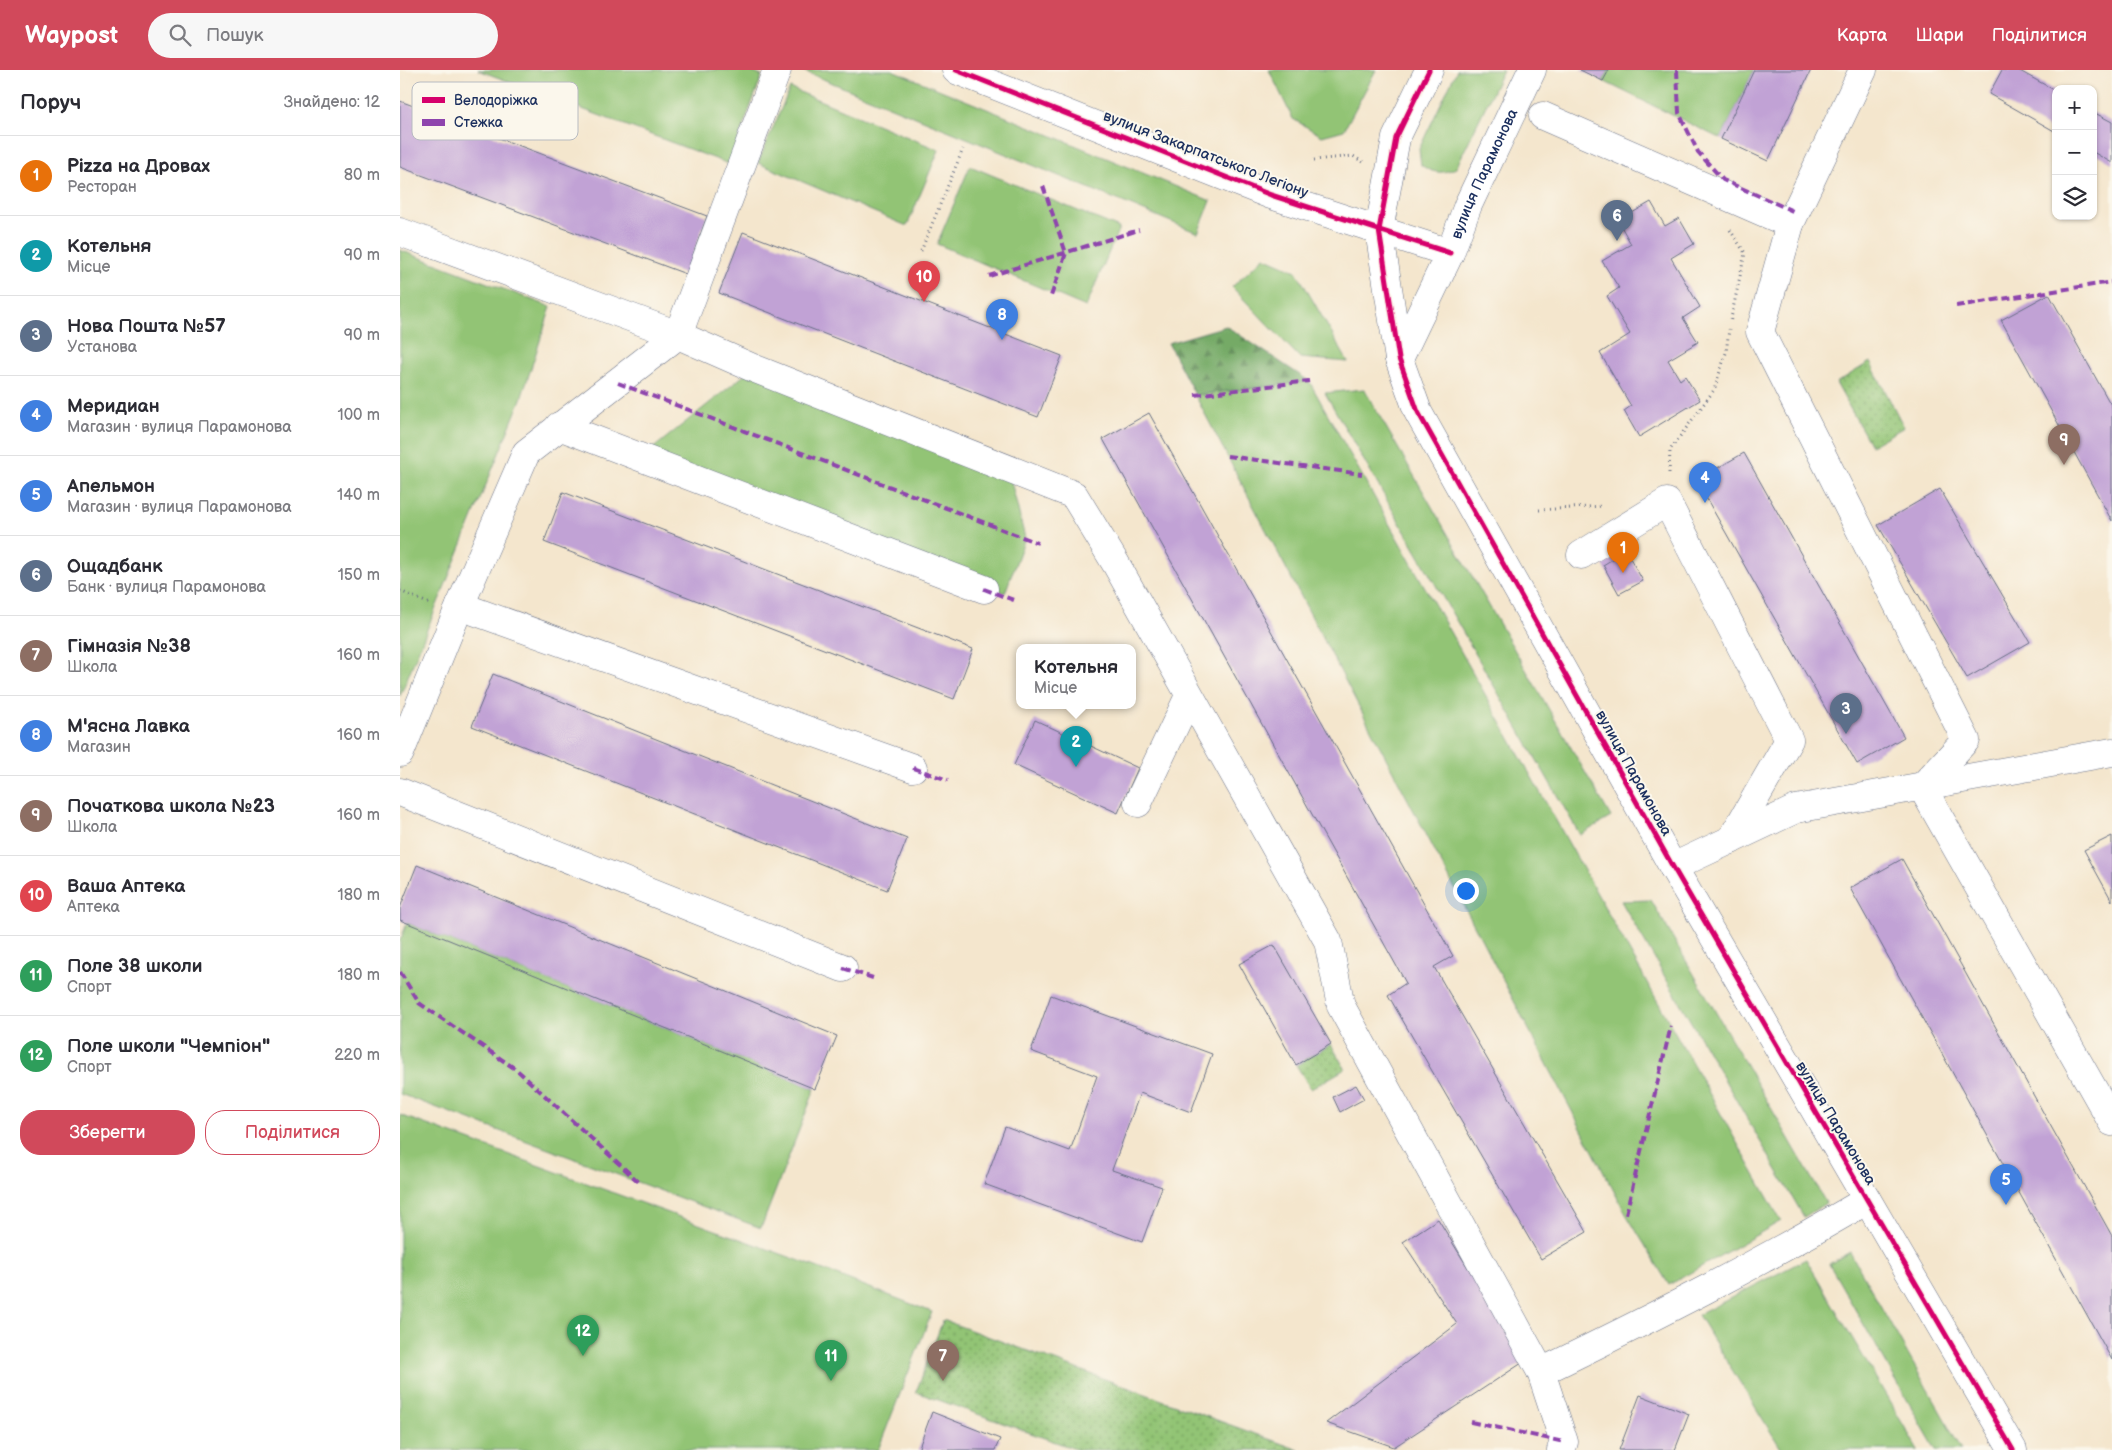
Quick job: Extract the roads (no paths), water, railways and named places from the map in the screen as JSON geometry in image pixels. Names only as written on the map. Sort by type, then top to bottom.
[{"type":"street","points":[[400,753],[460,606],[526,453],[678,335],[777,70]]},
{"type":"street","name":"вулиця Закарпатського Легіону","points":[[956,70],[1272,195],[1450,253]]},
{"type":"street","name":"вулиця Парамонова","points":[[1429,70],[1396,138],[1379,230],[1399,358],[1418,412],[1672,867],[2013,1450]]},
{"type":"street","name":"вулиця Парамонова","points":[[1399,358],[1450,253],[1468,205],[1532,70]]},
{"type":"street","points":[[1863,70],[1790,224],[1760,332],[1966,740],[1922,787]]},
{"type":"street","points":[[1543,116],[1790,224]]},
{"type":"street","points":[[400,232],[678,335],[753,368],[1074,495],[1116,564],[1328,941],[1341,1006],[1541,1372],[1564,1442],[1561,1450]]},
{"type":"street","points":[[559,426],[984,589]]},
{"type":"street","points":[[1581,555],[1667,502],[1788,740],[1731,840]]},
{"type":"street","points":[[460,606],[913,768]]},
{"type":"street","points":[[1138,803],[1189,696]]},
{"type":"street","points":[[1672,867],[1796,810],[2112,752]]},
{"type":"street","points":[[1922,787],[2112,1122]]},
{"type":"street","points":[[400,792],[843,968]]},
{"type":"street","points":[[1541,1372],[1690,1299],[1797,1242],[1868,1200]]},
{"type":"place","name":"Ощадбанк","points":[[1617,241]]},
{"type":"place","name":"Ваша Аптека","points":[[924,302]]},
{"type":"place","name":"М'ясна Лавка","points":[[1002,340]]},
{"type":"place","name":"Початкова школа №23","points":[[2064,465]]},
{"type":"place","name":"Меридиан","points":[[1705,503]]},
{"type":"place","name":"Pizza на Дровах","points":[[1623,573]]},
{"type":"place","name":"Нова Пошта №57","points":[[1846,734]]},
{"type":"place","name":"Котельня","points":[[1076,767]]},
{"type":"place","name":"Апельмон","points":[[2006,1205]]},
{"type":"place","name":"Поле школи \"Чемпіон\"","points":[[583,1356]]},
{"type":"place","name":"Поле 38 школи","points":[[831,1381]]},
{"type":"place","name":"Гімназія №38","points":[[943,1381]]}]
